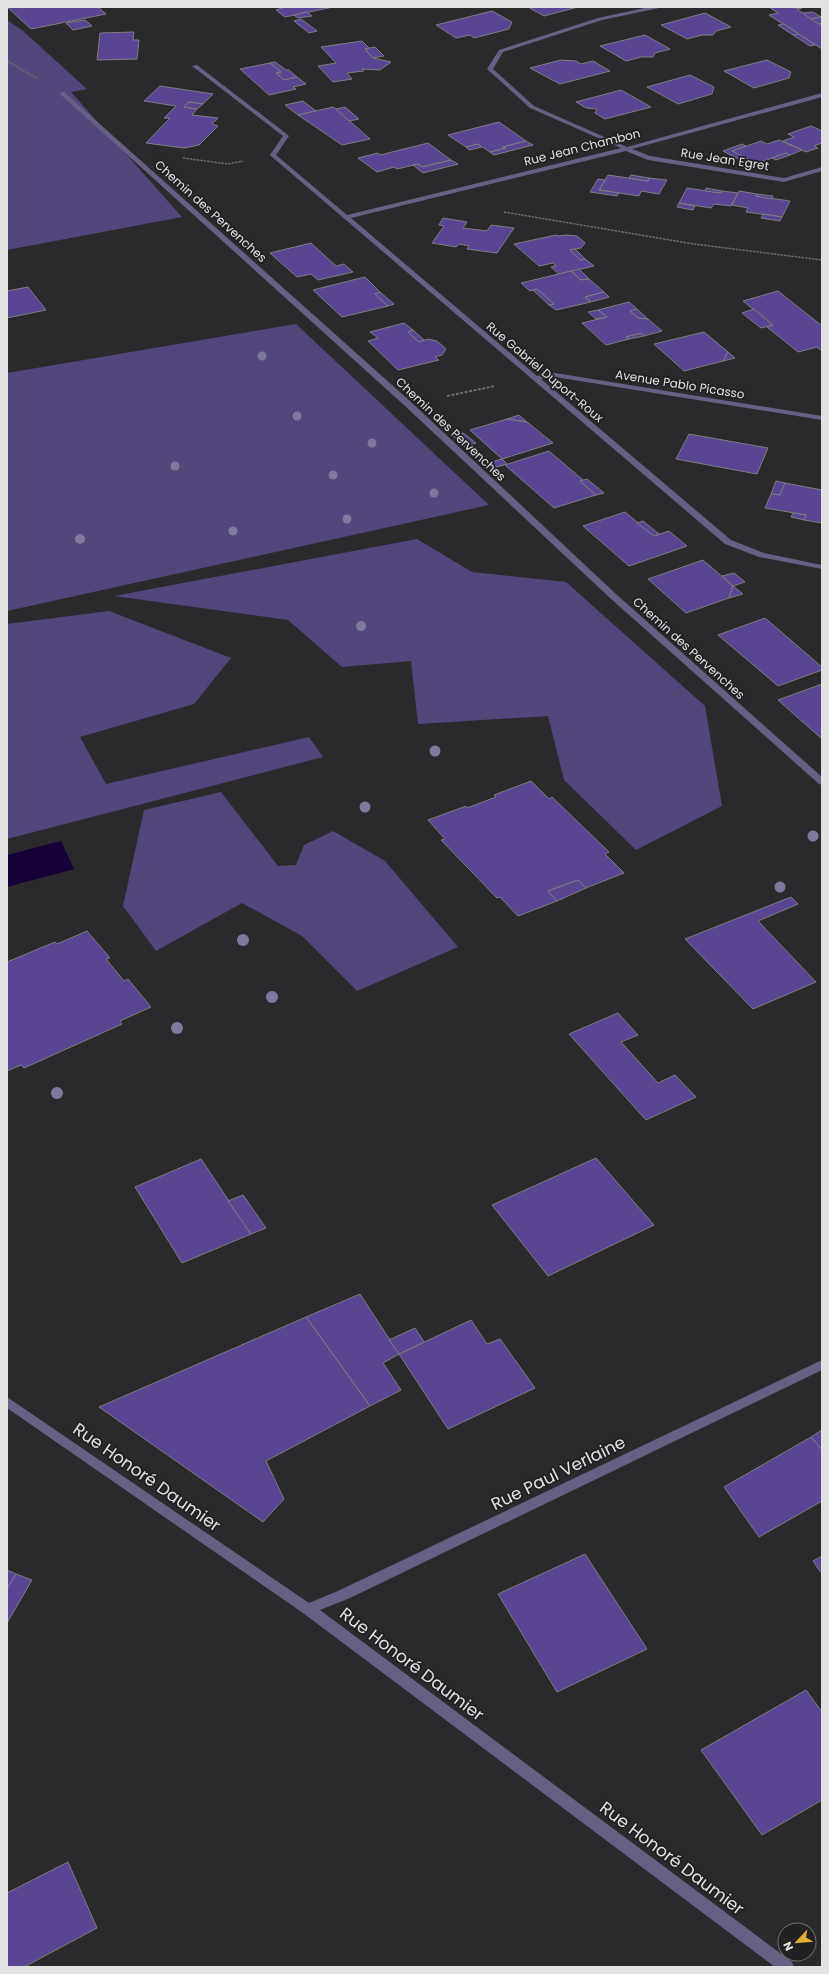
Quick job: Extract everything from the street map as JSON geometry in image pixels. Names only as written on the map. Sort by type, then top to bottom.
[{"type":"street","name":"Rue Jean Egret","points":[[661,7],[639,10],[584,24],[501,51],[490,69],[532,107],[648,158],[784,180],[822,169]]},
{"type":"street","points":[[195,66],[286,136],[273,155]]},
{"type":"street","name":"Chemin des Pervenches","points":[[62,93],[408,404],[613,596],[822,782]]},
{"type":"street","name":"Rue Jean Chambon","points":[[347,217],[625,149],[822,96]]},
{"type":"street","name":"Rue Gabriel Duport-Roux","points":[[273,155],[728,542],[762,555],[822,566]]},
{"type":"street","name":"Avenue Pablo Picasso","points":[[535,378],[555,375],[822,418]]},
{"type":"street","name":"Rue Paul Verlaine","points":[[308,1609],[345,1594],[822,1365]]},
{"type":"street","name":"Rue Honoré Daumier","points":[[7,1402],[308,1609],[787,1967]]},
{"type":"path","points":[[123,148],[228,164],[273,155]]},
{"type":"path","points":[[500,212],[694,244],[822,260]]},
{"type":"path","points":[[408,404],[535,378]]},
{"type":"shaded area","points":[[7,20],[23,31],[87,89],[71,92],[182,217],[7,250]]},
{"type":"shaded area","points":[[296,324],[489,505],[7,611],[7,373]]},
{"type":"shaded area","points":[[417,539],[472,572],[566,582],[705,706],[722,806],[636,850],[564,780],[548,716],[418,724],[411,661],[342,667],[288,620],[114,596]]},
{"type":"shaded area","points":[[109,611],[231,658],[194,704],[80,737],[106,784],[309,737],[323,757],[7,839],[7,624]]},
{"type":"shaded area","points":[[221,792],[278,866],[296,865],[304,845],[333,831],[385,861],[458,947],[357,991],[302,936],[242,903],[156,951],[123,906],[144,810]]},
{"type":"shaded area","points":[[61,841],[74,869],[7,887],[7,855]]},
{"type":"building","points":[[7,7],[98,7],[106,14],[31,29]]},
{"type":"building","points":[[285,7],[333,7],[285,17],[276,10]]},
{"type":"building","points":[[528,7],[578,7],[544,16]]},
{"type":"building","points":[[769,7],[802,8],[797,9],[822,26],[822,49],[769,15],[778,13]]},
{"type":"building","points":[[492,11],[512,22],[509,29],[474,38],[470,35],[456,38],[436,25]]},
{"type":"building","points":[[307,12],[312,16],[298,18],[294,15]]},
{"type":"building","points":[[813,12],[821,17],[811,19],[803,13]]},
{"type":"building","points":[[705,13],[731,27],[716,31],[713,35],[702,35],[687,39],[661,25]]},
{"type":"building","points":[[821,17],[822,23],[819,24],[811,19]]},
{"type":"building","points":[[301,19],[317,31],[309,33],[294,21]]},
{"type":"building","points":[[85,20],[92,26],[73,30],[66,23]]},
{"type":"building","points":[[784,24],[799,34],[793,35],[778,25]]},
{"type":"building","points":[[134,32],[133,40],[139,40],[137,59],[97,60],[100,33]]},
{"type":"building","points":[[799,34],[815,45],[810,46],[793,35]]},
{"type":"building","points":[[645,35],[670,49],[655,53],[653,57],[641,57],[626,61],[600,46]]},
{"type":"building","points":[[362,41],[369,48],[365,49],[373,58],[391,62],[380,70],[362,69],[364,71],[347,73],[352,79],[333,82],[318,66],[336,63],[321,47]]},
{"type":"building","points":[[375,47],[384,56],[373,58],[365,49]]},
{"type":"building","points":[[561,60],[576,61],[581,64],[593,61],[610,71],[560,84],[530,68]]},
{"type":"building","points":[[767,60],[791,72],[789,78],[754,88],[724,71]]},
{"type":"building","points":[[275,62],[286,70],[289,70],[297,77],[284,80],[276,73],[281,72],[270,63]]},
{"type":"building","points":[[270,63],[281,72],[276,73],[284,80],[297,77],[306,84],[293,87],[296,89],[269,95],[240,69]]},
{"type":"building","points":[[690,75],[714,87],[712,94],[678,104],[647,87]]},
{"type":"building","points":[[160,86],[213,94],[203,104],[189,102],[184,107],[197,109],[192,115],[218,118],[212,124],[218,126],[199,145],[184,148],[146,143],[170,118],[164,118],[176,106],[144,101]]},
{"type":"building","points":[[621,90],[651,107],[605,119],[595,113],[597,109],[586,108],[576,102]]},
{"type":"building","points":[[303,101],[316,111],[298,115],[285,105]]},
{"type":"building","points":[[189,102],[203,104],[197,109],[184,107]]},
{"type":"building","points":[[333,107],[370,139],[342,145],[298,115]]},
{"type":"building","points":[[345,107],[359,119],[349,121],[336,109]]},
{"type":"building","points":[[499,122],[526,141],[490,152],[478,144],[466,147],[448,135]]},
{"type":"building","points":[[811,126],[822,131],[822,143],[814,146],[818,148],[806,152],[783,141],[794,137],[788,134]]},
{"type":"building","points":[[779,140],[802,150],[790,155],[786,153],[756,164],[732,151],[761,141],[767,144]]},
{"type":"building","points":[[526,141],[533,145],[494,155],[490,152],[506,148],[503,147]]},
{"type":"building","points":[[428,143],[451,160],[422,167],[418,164],[397,169],[394,167],[377,172],[358,158],[378,153],[380,155]]},
{"type":"building","points":[[478,144],[482,147],[469,150],[466,147]]},
{"type":"building","points":[[742,144],[746,146],[732,151],[750,160],[744,162],[723,151]]},
{"type":"building","points":[[786,153],[790,155],[776,160],[772,158]]},
{"type":"building","points":[[451,160],[458,164],[423,173],[413,165],[418,164],[422,167]]},
{"type":"building","points":[[608,175],[648,181],[649,178],[667,180],[659,194],[641,191],[639,196],[599,190]]},
{"type":"building","points":[[631,175],[649,178],[648,181],[629,178]]},
{"type":"building","points":[[598,179],[605,180],[599,190],[619,193],[617,196],[590,192]]},
{"type":"building","points":[[687,188],[721,193],[722,191],[738,193],[731,206],[714,204],[711,208],[679,203]]},
{"type":"building","points":[[706,188],[722,191],[721,193],[705,191]]},
{"type":"building","points":[[739,191],[757,194],[756,196],[790,201],[782,217],[746,212],[748,208],[732,205]]},
{"type":"building","points":[[757,194],[773,196],[772,199],[756,196]]},
{"type":"building","points":[[679,203],[695,206],[693,210],[677,207]]},
{"type":"building","points":[[763,214],[782,217],[780,221],[761,218]]},
{"type":"building","points":[[443,218],[467,222],[463,228],[487,231],[491,225],[514,228],[497,253],[467,249],[469,246],[459,244],[456,247],[432,243],[444,226],[439,225]]},
{"type":"building","points":[[556,235],[577,236],[585,243],[581,248],[570,250],[580,260],[585,259],[594,266],[559,274],[551,267],[556,266],[553,263],[539,266],[514,244]]},
{"type":"building","points":[[311,243],[336,266],[344,264],[353,272],[318,280],[311,274],[297,277],[270,253]]},
{"type":"building","points":[[575,249],[585,259],[580,260],[570,250]]},
{"type":"building","points":[[579,269],[589,279],[581,280],[571,271]]},
{"type":"building","points":[[571,271],[581,280],[589,279],[604,292],[585,297],[591,302],[556,310],[549,305],[554,304],[537,289],[530,291],[521,283]]},
{"type":"building","points":[[365,277],[380,292],[375,294],[388,306],[342,317],[313,290]]},
{"type":"building","points":[[28,287],[46,310],[7,318],[7,291]]},
{"type":"building","points":[[537,289],[554,304],[549,305],[533,290]]},
{"type":"building","points":[[778,291],[822,326],[822,351],[817,347],[798,352],[767,327],[773,325],[743,301]]},
{"type":"building","points":[[380,292],[394,304],[388,306],[375,294]]},
{"type":"building","points":[[604,292],[609,297],[591,302],[585,297]]},
{"type":"building","points":[[629,302],[637,309],[630,311],[638,318],[648,319],[662,331],[644,336],[641,333],[626,337],[629,339],[606,345],[582,323],[607,317],[598,310]]},
{"type":"building","points":[[637,309],[648,319],[638,318],[630,311]]},
{"type":"building","points":[[754,309],[773,325],[761,328],[742,313]]},
{"type":"building","points":[[598,310],[607,317],[596,319],[588,312]]},
{"type":"building","points":[[404,323],[413,330],[408,332],[419,342],[428,339],[437,341],[446,349],[442,355],[435,357],[439,360],[398,370],[368,341],[378,338],[370,332]]},
{"type":"building","points":[[413,330],[424,340],[419,342],[408,332]]},
{"type":"building","points":[[704,332],[728,352],[723,361],[684,371],[654,344]]},
{"type":"building","points":[[641,333],[644,336],[629,339],[626,337]]},
{"type":"building","points":[[728,352],[735,358],[723,361]]},
{"type":"building","points":[[519,415],[527,422],[507,419]]},
{"type":"building","points":[[507,419],[527,422],[553,443],[502,459],[470,430]]},
{"type":"building","points":[[463,433],[476,443],[471,445],[483,456],[477,458],[453,436]]},
{"type":"building","points":[[689,434],[768,448],[757,474],[676,459]]},
{"type":"building","points":[[549,451],[583,480],[580,481],[596,495],[554,508],[505,465]]},
{"type":"building","points":[[502,459],[507,464],[490,469],[484,464]]},
{"type":"building","points":[[587,479],[604,493],[596,495],[580,481]]},
{"type":"building","points":[[776,481],[785,483],[780,495],[771,494]]},
{"type":"building","points":[[785,483],[822,490],[822,523],[804,520],[806,515],[765,508],[771,494],[780,495]]},
{"type":"building","points":[[625,512],[654,536],[669,531],[687,546],[629,566],[583,526]]},
{"type":"building","points":[[793,513],[806,515],[804,520],[791,517]]},
{"type":"building","points":[[643,521],[659,534],[654,536],[637,523]]},
{"type":"building","points":[[703,560],[733,586],[729,598],[686,613],[648,579]]},
{"type":"building","points":[[734,573],[745,582],[733,586],[722,576]]},
{"type":"building","points":[[733,586],[743,594],[729,598]]},
{"type":"building","points":[[765,618],[822,667],[822,670],[778,686],[718,635]]},
{"type":"building","points":[[822,684],[822,739],[778,700]]},
{"type":"building","points":[[531,781],[549,799],[552,797],[609,852],[605,854],[624,873],[586,888],[578,880],[548,891],[557,901],[518,916],[500,897],[497,898],[441,840],[445,839],[428,820],[466,806],[467,808],[496,797],[494,795]]},
{"type":"building","points":[[578,880],[586,888],[557,901],[548,891]]},
{"type":"building","points":[[791,897],[798,904],[758,921],[816,982],[753,1009],[685,939]]},
{"type":"building","points":[[87,931],[110,958],[106,959],[124,981],[128,979],[151,1007],[120,1021],[122,1024],[24,1068],[21,1065],[7,1071],[7,962],[55,942],[57,944]]},
{"type":"building","points":[[618,1013],[638,1035],[621,1042],[658,1083],[675,1075],[696,1097],[646,1120],[569,1034]]},
{"type":"building","points":[[596,1158],[654,1225],[548,1276],[492,1205]]},
{"type":"building","points":[[201,1159],[251,1234],[182,1263],[135,1187]]},
{"type":"building","points":[[243,1195],[266,1228],[251,1234],[228,1201]]},
{"type":"building","points":[[360,1294],[399,1354],[383,1363],[401,1390],[370,1406],[306,1317]]},
{"type":"building","points":[[306,1317],[370,1406],[266,1461],[284,1499],[263,1522],[99,1407]]},
{"type":"building","points":[[471,1320],[487,1344],[500,1339],[535,1388],[448,1429],[399,1354]]},
{"type":"building","points":[[415,1328],[424,1342],[399,1354],[389,1340]]},
{"type":"building","points":[[822,1430],[822,1450],[811,1437]]},
{"type":"building","points":[[811,1437],[822,1450],[822,1501],[759,1537],[724,1487]]},
{"type":"building","points":[[585,1554],[647,1649],[557,1692],[498,1594]]},
{"type":"building","points":[[822,1556],[822,1574],[813,1561]]},
{"type":"building","points":[[7,1570],[16,1574],[7,1589]]},
{"type":"building","points":[[16,1574],[32,1580],[7,1623],[7,1589]]},
{"type":"building","points":[[806,1690],[822,1712],[822,1800],[762,1835],[701,1750]]},
{"type":"building","points":[[68,1862],[97,1928],[24,1967],[7,1967],[7,1893]]}]
